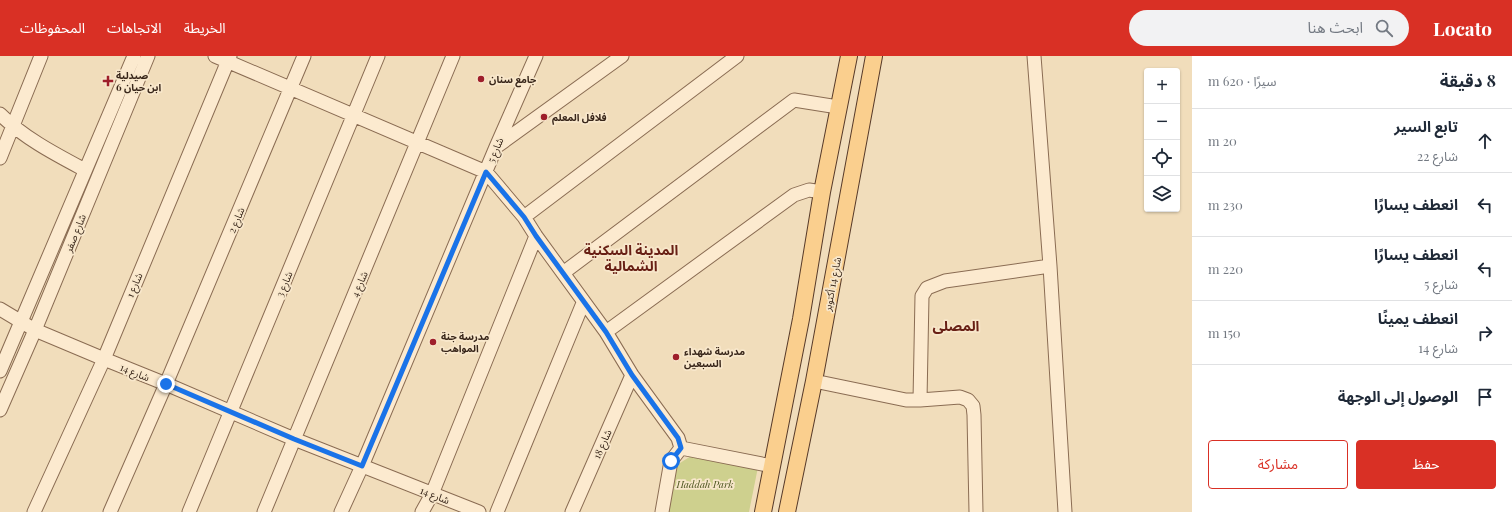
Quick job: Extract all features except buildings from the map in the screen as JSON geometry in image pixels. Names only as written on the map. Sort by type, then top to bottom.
[{"type":"main road","points":[[763,512],[801,319],[822,192],[849,56]]},
{"type":"main road","name":"شارع 14 أكتوبر","points":[[787,512],[814,381],[874,56]]},
{"type":"main road","points":[[801,319],[824,325]]},
{"type":"street","points":[[0,158],[41,56]]},
{"type":"street","name":"شارع صفر","points":[[0,371],[134,56]]},
{"type":"street","name":"شارع صفر","points":[[0,410],[35,330],[148,56]]},
{"type":"street","points":[[215,56],[228,59],[291,89],[486,172],[524,217],[583,303],[606,332],[632,375],[678,438],[681,448]]},
{"type":"street","name":"شارع 2","points":[[110,512],[166,384],[304,56]]},
{"type":"street","name":"شارع 3","points":[[189,512],[355,115],[378,56]]},
{"type":"street","name":"شارع 4","points":[[264,512],[453,56]]},
{"type":"street","name":"شارع 5","points":[[341,512],[362,466],[496,147],[536,56]]},
{"type":"street","points":[[496,147],[622,56]]},
{"type":"street","points":[[524,217],[737,56]]},
{"type":"street","points":[[1034,56],[1050,266],[1066,512]]},
{"type":"street","name":"شارع 1","points":[[34,512],[104,359],[228,59]]},
{"type":"street","points":[[563,272],[794,100],[838,107]]},
{"type":"street","points":[[0,114],[13,127],[42,146],[85,170]]},
{"type":"street","points":[[606,332],[794,195],[809,190],[822,192]]},
{"type":"street","points":[[422,512],[432,494],[536,236]]},
{"type":"street","points":[[920,400],[922,296],[927,288],[945,281],[1050,266]]},
{"type":"street","points":[[497,512],[583,303]]},
{"type":"street","name":"شارع 14","points":[[0,309],[22,320],[35,330],[294,439],[479,512]]},
{"type":"street","name":"شارع 18","points":[[572,512],[632,375]]},
{"type":"street","points":[[814,381],[906,400],[960,397],[968,400],[973,406],[976,512]]},
{"type":"street","points":[[681,448],[772,466]]},
{"type":"street","points":[[662,512],[671,461],[681,448]]},
{"type":"green space","name":"Haddah Park","points":[[691,456],[758,467],[749,512],[668,512],[674,470],[680,463]]},
{"type":"place","name":"جامع سنان","points":[[481,79]]},
{"type":"place","name":"صيدلية ابن حيان 6","points":[[108,81]]},
{"type":"place","name":"فلافل المعلم","points":[[544,117]]},
{"type":"place","name":"مدرسة جنة المواهب","points":[[433,342]]},
{"type":"place","name":"مدرسة شهداء السبعين","points":[[676,357]]},
{"type":"district","name":"المدينة السكنية الشمالية","points":[[631,258]]},
{"type":"district","name":"المصلى","points":[[956,326]]},
{"type":"route","points":[[166,384],[294,439],[362,466],[486,172],[524,217],[583,303],[606,332],[632,375],[678,438],[681,448],[671,461]]}]
